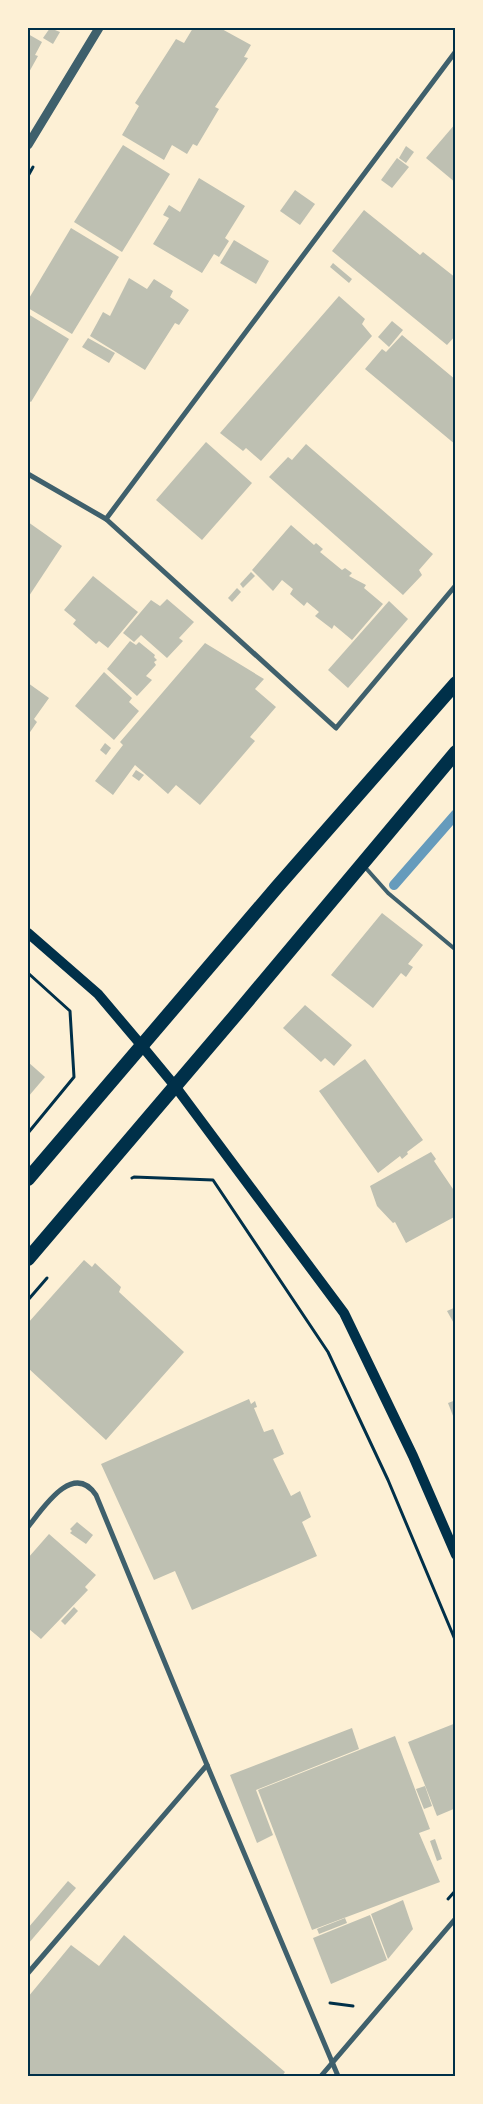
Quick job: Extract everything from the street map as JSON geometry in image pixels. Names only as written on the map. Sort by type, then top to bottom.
[{"type":"highway","points":[[28,1179],[456,683]]},
{"type":"highway","points":[[28,1259],[456,752]]},
{"type":"main road","points":[[28,933],[98,994],[142,1046],[175,1086],[344,1313],[413,1456],[456,1555]]},
{"type":"street","points":[[28,145],[99,28]]},
{"type":"street","points":[[106,519],[456,51]]},
{"type":"street","points":[[28,474],[106,519],[336,728],[456,585]]},
{"type":"street","points":[[28,1527],[58,1492],[71,1484],[80,1482],[90,1486],[104,1511],[207,1765],[338,2076]]},
{"type":"street","points":[[28,1973],[207,1765]]},
{"type":"street","points":[[321,2076],[456,1918]]},
{"type":"lane","points":[[362,863],[388,893],[456,950]]},
{"type":"path","points":[[28,973],[70,1010],[74,1077],[28,1133]]},
{"type":"path","points":[[128,1184],[134,1176],[213,1180],[328,1352],[388,1480],[456,1642]]},
{"type":"path","points":[[28,1300],[52,1271]]},
{"type":"building","points":[[50,28],[60,32],[53,44],[43,38]]},
{"type":"building","points":[[193,28],[220,28],[251,45],[244,57],[248,58],[215,107],[219,109],[197,146],[193,144],[187,154],[172,145],[164,160],[122,135],[139,106],[135,103],[176,39],[184,43]]},
{"type":"building","points":[[28,34],[42,42],[35,55],[38,56],[28,74]]},
{"type":"building","points":[[456,123],[456,183],[426,158]]},
{"type":"building","points":[[123,145],[170,174],[122,252],[74,222]]},
{"type":"building","points":[[406,146],[414,152],[406,163],[399,158]]},
{"type":"building","points":[[397,158],[409,167],[392,188],[381,180]]},
{"type":"building","points":[[199,178],[245,206],[225,238],[229,241],[219,257],[214,254],[202,273],[153,244],[169,218],[163,215],[169,205],[180,212]]},
{"type":"building","points":[[295,190],[315,204],[300,225],[280,211]]},
{"type":"building","points":[[364,210],[420,255],[423,252],[456,278],[456,335],[447,345],[332,251]]},
{"type":"building","points":[[71,228],[119,257],[72,334],[28,308],[28,300]]},
{"type":"building","points":[[234,240],[269,261],[256,284],[220,263]]},
{"type":"building","points":[[333,263],[352,279],[349,283],[330,267]]},
{"type":"building","points":[[129,278],[147,289],[154,279],[173,291],[170,297],[189,310],[179,325],[175,323],[145,370],[90,336],[103,312],[110,316]]},
{"type":"building","points":[[339,296],[365,319],[362,324],[372,336],[261,461],[246,448],[243,451],[220,433]]},
{"type":"building","points":[[28,314],[69,339],[31,402],[28,400]]},
{"type":"building","points":[[392,321],[403,330],[389,347],[378,337]]},
{"type":"building","points":[[402,335],[456,380],[456,445],[365,369],[382,349],[386,352]]},
{"type":"building","points":[[88,338],[115,353],[109,363],[82,347]]},
{"type":"building","points":[[206,442],[252,483],[202,540],[156,500]]},
{"type":"building","points":[[306,444],[433,554],[419,570],[422,575],[403,595],[269,477],[288,457],[292,460]]},
{"type":"building","points":[[28,522],[62,546],[29,596],[28,595]]},
{"type":"building","points":[[291,525],[314,545],[316,543],[323,549],[320,552],[342,570],[345,568],[352,573],[349,576],[366,585],[364,588],[383,604],[352,640],[334,625],[332,629],[315,616],[319,612],[307,602],[304,606],[290,594],[293,589],[282,580],[273,591],[252,570]]},
{"type":"building","points":[[251,572],[255,576],[243,588],[240,584]]},
{"type":"building","points":[[93,576],[138,612],[108,648],[99,641],[96,644],[73,624],[76,620],[64,610]]},
{"type":"building","points":[[237,588],[241,592],[232,602],[228,598]]},
{"type":"building","points":[[167,599],[194,622],[179,638],[183,641],[167,658],[141,635],[134,642],[123,633],[151,600],[160,606]]},
{"type":"building","points":[[389,601],[408,619],[348,688],[328,670]]},
{"type":"building","points":[[130,641],[136,645],[139,642],[155,655],[154,657],[157,660],[154,662],[156,665],[146,676],[152,680],[137,696],[107,669]]},
{"type":"building","points":[[205,643],[264,679],[255,689],[276,707],[250,737],[255,741],[200,805],[176,785],[168,794],[135,765],[113,795],[95,781],[123,745],[120,742]]},
{"type":"building","points":[[104,672],[132,698],[129,702],[139,711],[114,740],[75,706]]},
{"type":"building","points":[[28,683],[49,698],[34,719],[37,722],[28,735]]},
{"type":"building","points":[[105,743],[111,748],[106,755],[100,750]]},
{"type":"building","points":[[136,770],[144,775],[139,781],[132,776]]},
{"type":"building","points":[[382,913],[423,945],[408,964],[413,967],[406,977],[401,973],[373,1008],[331,975]]},
{"type":"building","points":[[305,1005],[352,1045],[334,1066],[325,1058],[321,1062],[283,1028]]},
{"type":"building","points":[[365,1059],[423,1140],[407,1152],[408,1154],[402,1159],[400,1156],[378,1173],[319,1091]]},
{"type":"building","points":[[28,1062],[45,1077],[28,1097]]},
{"type":"building","points":[[431,1152],[436,1159],[434,1161],[453,1189],[456,1187],[456,1216],[406,1243],[395,1222],[393,1223],[377,1206],[370,1186]]},
{"type":"building","points":[[84,1260],[92,1267],[95,1263],[121,1287],[119,1292],[184,1352],[106,1440],[28,1368],[28,1323]]},
{"type":"building","points":[[456,1307],[456,1327],[447,1311]]},
{"type":"building","points":[[249,1399],[251,1404],[255,1401],[257,1407],[254,1408],[264,1432],[273,1429],[284,1454],[273,1459],[291,1496],[300,1491],[311,1517],[302,1522],[317,1556],[192,1610],[175,1571],[154,1580],[101,1464]]},
{"type":"building","points":[[456,1400],[456,1421],[455,1421],[448,1403]]},
{"type":"building","points":[[77,1522],[93,1535],[86,1544],[70,1533],[72,1531],[70,1529]]},
{"type":"building","points":[[49,1534],[96,1575],[85,1587],[88,1590],[41,1639],[29,1629],[28,1631],[28,1558]]},
{"type":"building","points":[[74,1607],[78,1611],[65,1625],[61,1621]]},
{"type":"building","points":[[456,1723],[456,1808],[437,1816],[408,1742]]},
{"type":"building","points":[[352,1728],[359,1749],[256,1790],[273,1835],[257,1843],[230,1775]]},
{"type":"building","points":[[395,1736],[430,1829],[419,1833],[440,1882],[312,1930],[258,1790]]},
{"type":"building","points":[[425,1786],[432,1806],[424,1809],[416,1789]]},
{"type":"building","points":[[435,1839],[442,1859],[437,1861],[430,1841]]},
{"type":"building","points":[[68,1881],[76,1888],[28,1944],[28,1928]]},
{"type":"building","points":[[403,1900],[413,1929],[388,1959],[371,1914]]},
{"type":"building","points":[[370,1915],[387,1960],[331,1984],[313,1938]]},
{"type":"building","points":[[345,1918],[347,1923],[319,1934],[317,1929]]},
{"type":"building","points":[[124,1935],[285,2072],[282,2076],[28,2076],[28,1997],[71,1945],[99,1966]]},
{"type":"waterway","points":[[394,885],[456,814]]}]
